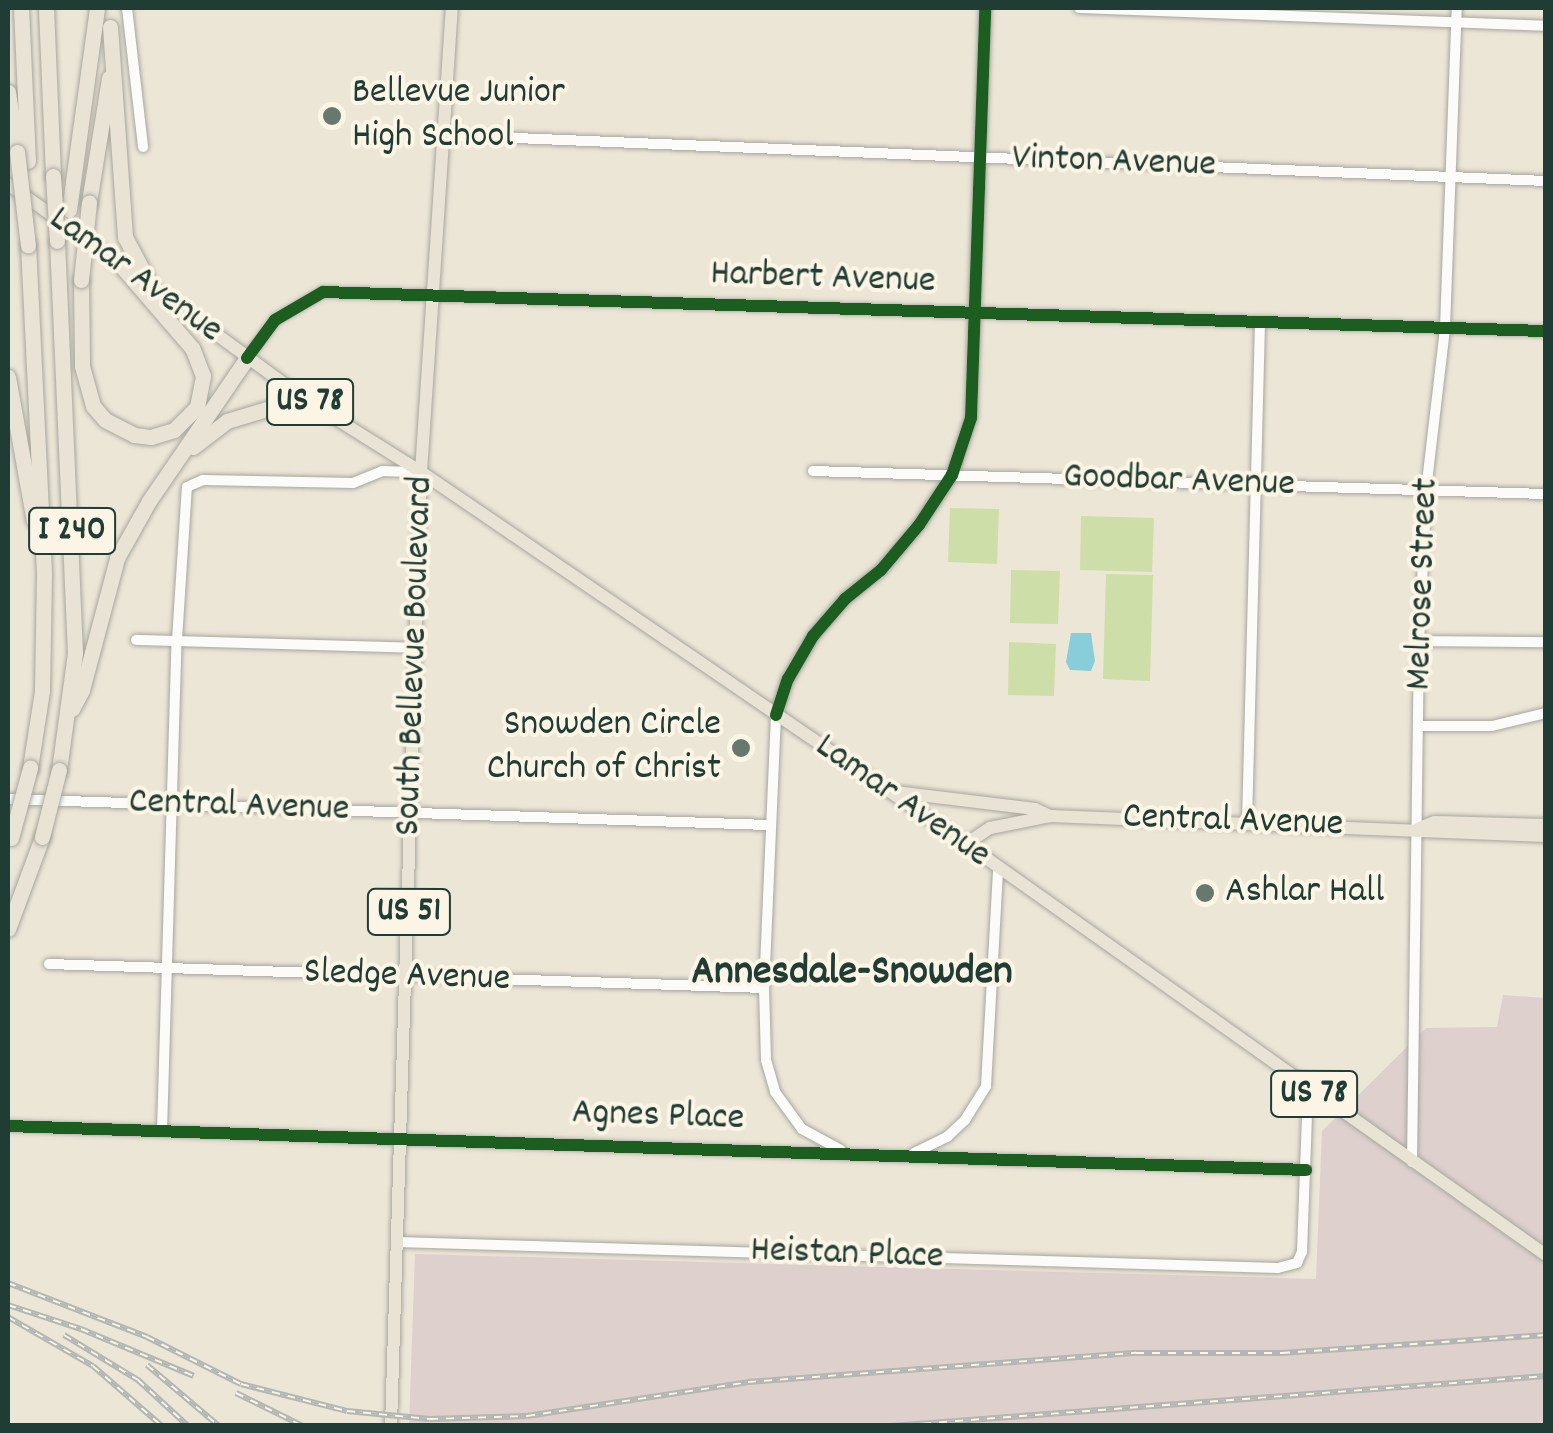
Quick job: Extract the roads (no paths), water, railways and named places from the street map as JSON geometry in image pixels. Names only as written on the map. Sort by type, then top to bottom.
[{"type":"highway","name":"I 240","points":[[9,843],[30,768],[42,691],[44,575],[23,156],[22,8]]},
{"type":"highway","name":"I 240","points":[[8,929],[42,837],[59,770],[74,653],[46,8]]},
{"type":"highway","points":[[100,8],[110,27],[125,237],[151,286]]},
{"type":"highway","points":[[57,241],[69,210],[84,86],[100,8]]},
{"type":"highway","points":[[110,27],[109,85],[88,202],[81,280],[82,366],[93,406],[105,420],[134,435],[150,437],[174,430],[196,407],[203,376],[192,348],[116,260]]},
{"type":"highway","points":[[8,92],[23,156]]},
{"type":"highway","points":[[68,717],[82,690],[117,558],[149,501],[246,358]]},
{"type":"highway","points":[[8,377],[44,575]]},
{"type":"highway","points":[[182,456],[227,421],[303,398]]},
{"type":"main road","name":"South Bellevue Boulevard","points":[[391,1426],[421,472],[452,8]]},
{"type":"main road","points":[[776,715],[788,679],[813,636],[845,598],[881,570],[919,525],[952,474],[973,406],[985,8]]},
{"type":"main road","name":"Lamar Avenue","points":[[8,184],[303,398],[421,472],[888,790],[1546,1255]]},
{"type":"main road","name":"Central Avenue","points":[[888,790],[978,806],[1036,809],[1050,816]]},
{"type":"main road","name":"Central Avenue","points":[[966,844],[990,828],[1050,816],[1546,836]]},
{"type":"main road","name":"Central Avenue","points":[[1417,828],[1435,822],[1546,825]]},
{"type":"street","points":[[127,8],[143,146]]},
{"type":"street","points":[[1079,8],[1546,26]]},
{"type":"street","name":"Melrose Street","points":[[1412,1162],[1420,641],[1426,490],[1445,328],[1457,8]]},
{"type":"street","name":"Vinton Avenue","points":[[444,135],[1546,181]]},
{"type":"street","name":"Harbert Avenue","points":[[246,358],[275,320],[323,292],[1546,331]]},
{"type":"street","points":[[1247,823],[1260,323]]},
{"type":"street","points":[[162,1131],[177,640],[187,487],[203,480],[353,483],[382,471],[421,472]]},
{"type":"street","name":"Goodbar Avenue","points":[[813,472],[1546,494]]},
{"type":"street","points":[[136,640],[418,648]]},
{"type":"street","points":[[1420,641],[1546,642]]},
{"type":"street","points":[[1418,726],[1492,726],[1546,713]]},
{"type":"street","points":[[776,715],[764,988],[766,1060],[775,1092],[802,1129],[846,1153]]},
{"type":"street","name":"Central Avenue","points":[[8,799],[769,825]]},
{"type":"street","points":[[910,1154],[947,1137],[965,1120],[986,1086],[998,869]]},
{"type":"street","name":"Sledge Avenue","points":[[49,964],[764,988]]},
{"type":"street","points":[[1306,1170],[1308,1090]]},
{"type":"street","name":"Agnes Place","points":[[8,1126],[1306,1170]]},
{"type":"street","name":"Heistan Place","points":[[397,1242],[1278,1268],[1297,1263],[1302,1252],[1306,1170]]},
{"type":"water","points":[[1071,633],[1091,633],[1095,661],[1091,671],[1070,670],[1066,662]]},
{"type":"railway","points":[[8,1283],[147,1337],[241,1384],[347,1411],[430,1419],[527,1416],[748,1382],[1136,1353],[1282,1353],[1546,1335]]},
{"type":"railway","points":[[8,1305],[81,1329],[194,1376]]},
{"type":"railway","points":[[8,1317],[93,1366],[162,1426]]},
{"type":"railway","points":[[64,1335],[138,1380],[188,1426]]},
{"type":"railway","points":[[147,1365],[219,1426]]},
{"type":"railway","points":[[891,1426],[1546,1376]]},
{"type":"railway","points":[[236,1393],[303,1426]]},
{"type":"place","name":"Bellevue Junior High School","points":[[332,116]]},
{"type":"place","name":"Snowden Circle Church of Christ","points":[[741,748]]},
{"type":"place","name":"Ashlar Hall","points":[[1205,893]]},
{"type":"district","name":"Annesdale-Snowden","points":[[852,974]]}]
